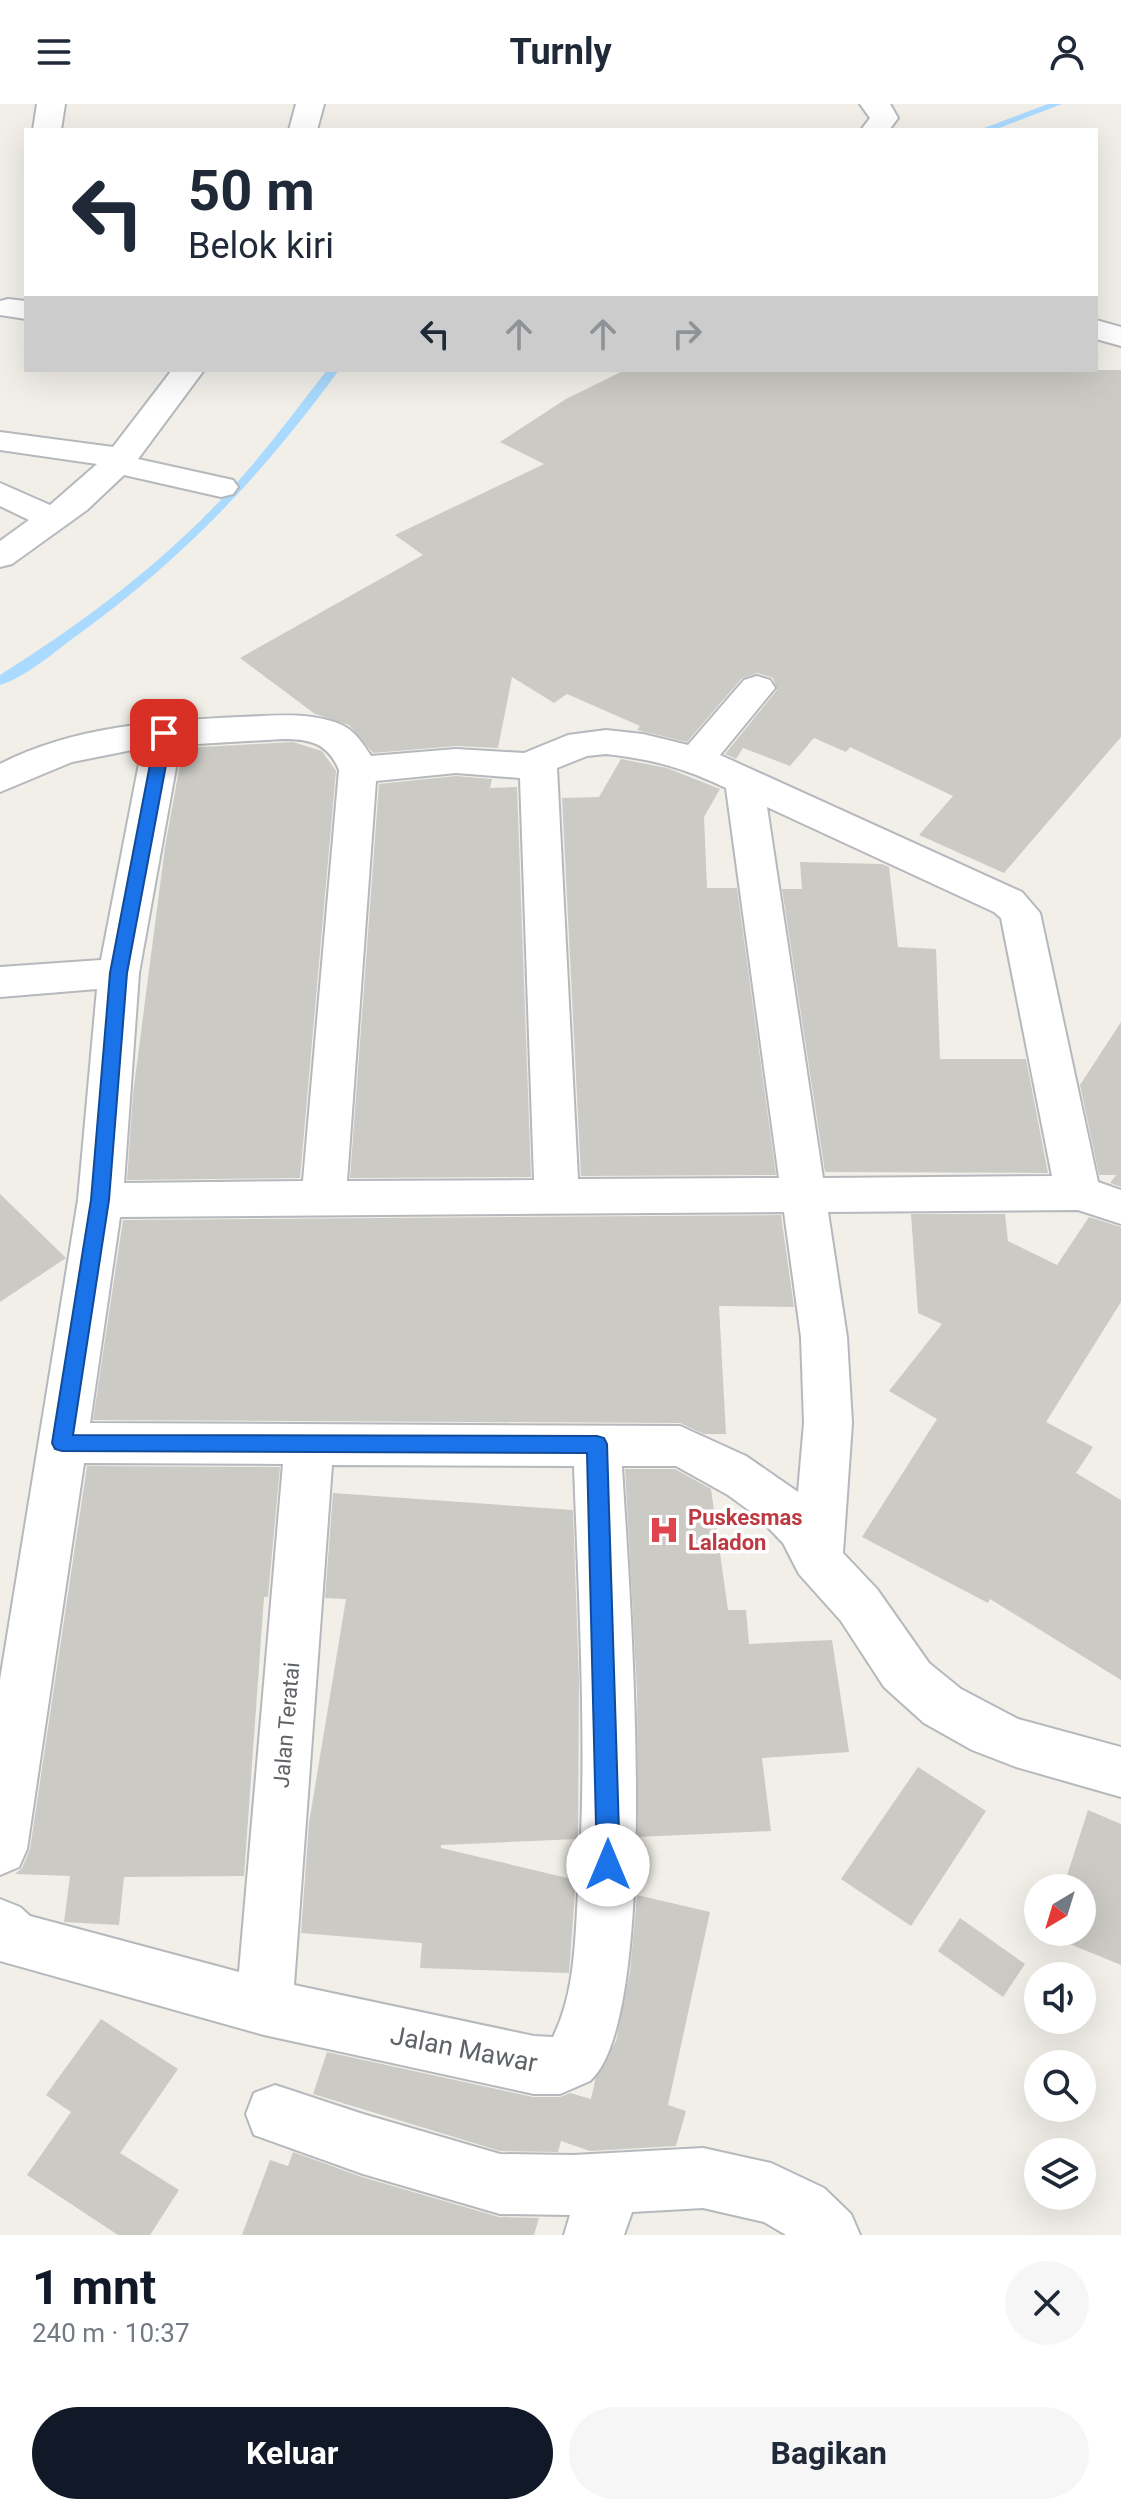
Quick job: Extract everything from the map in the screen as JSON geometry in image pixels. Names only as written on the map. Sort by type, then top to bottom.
[{"type":"street","points":[[47,128],[51,104]]},
{"type":"street","points":[[304,128],[310,104]]},
{"type":"street","points":[[874,104],[883,112],[884,118],[876,128]]},
{"type":"street","points":[[1098,330],[1121,337]]},
{"type":"street","points":[[0,557],[52,519],[120,461],[187,372]]},
{"type":"street","points":[[5,441],[120,461],[221,487]]},
{"type":"street","points":[[0,493],[52,519]]},
{"type":"street","points":[[696,759],[757,688]]},
{"type":"street","points":[[0,780],[56,754],[164,733],[295,728],[314,730],[337,738],[348,749],[358,770],[324,1198]]},
{"type":"street","points":[[0,1849],[100,1200],[119,973],[164,733]]},
{"type":"street","points":[[358,770],[456,761],[513,766],[538,763],[581,744],[606,742],[643,746],[696,759],[1008,902],[1020,913],[1078,1193]]},
{"type":"street","points":[[538,763],[557,1197]]},
{"type":"street","points":[[744,781],[824,1337],[828,1423],[817,1559]]},
{"type":"street","points":[[0,982],[119,973]]},
{"type":"street","points":[[100,1200],[1078,1193],[1121,1207]]},
{"type":"street","name":"Jalan Teratai","points":[[264,2007],[309,1442]]},
{"type":"street","points":[[62,1443],[680,1446],[708,1458],[757,1488],[801,1529],[817,1559],[860,1606],[890,1652],[919,1688],[956,1714],[1018,1746],[1121,1772]]},
{"type":"street","name":"Jalan Mawar","points":[[0,1926],[14,1939],[264,2007],[534,2065],[552,2066],[574,2058],[586,2040],[602,1976],[609,1897],[597,1444]]},
{"type":"street","points":[[275,2114],[500,2184],[602,2209],[703,2178],[771,2193],[803,2209],[830,2235]]},
{"type":"building","points":[[1121,370],[1121,737],[1004,873],[919,835],[953,796],[850,747],[846,752],[814,738],[790,766],[743,748],[736,759],[725,754],[777,690],[773,678],[758,673],[742,678],[687,742],[637,730],[640,726],[567,694],[554,703],[512,677],[498,748],[456,746],[373,753],[349,725],[315,714],[240,658],[423,555],[395,535],[544,464],[500,442],[566,399],[621,372]]},
{"type":"building","points":[[293,742],[322,751],[336,771],[300,1178],[127,1180],[133,1094],[165,847],[183,748]]},
{"type":"building","points":[[621,759],[667,768],[720,789],[704,817],[707,888],[737,888],[776,1175],[581,1176],[562,798],[599,797]]},
{"type":"building","points":[[456,776],[492,779],[490,788],[517,787],[531,1177],[350,1178],[379,784]]},
{"type":"building","points":[[800,862],[882,864],[889,867],[898,947],[936,949],[940,1059],[1026,1059],[1048,1173],[825,1172],[782,889],[802,889]]},
{"type":"building","points":[[1121,1022],[1121,1187],[1110,1183],[1116,1175],[1099,1175],[1080,1085]]},
{"type":"building","points":[[0,1194],[66,1258],[0,1302]]},
{"type":"building","points":[[911,1214],[1005,1214],[1008,1241],[1057,1265],[1089,1217],[1121,1227],[1121,1302],[1046,1422],[1093,1447],[1076,1473],[1121,1500],[1121,1680],[990,1599],[988,1603],[862,1537],[937,1419],[889,1391],[942,1324],[918,1313]]},
{"type":"building","points":[[781,1215],[794,1307],[719,1306],[726,1434],[704,1434],[680,1423],[93,1420],[123,1220]]},
{"type":"building","points":[[87,1466],[280,1467],[268,1597],[264,1597],[244,1876],[124,1877],[119,1925],[64,1922],[70,1876],[15,1874],[22,1868],[30,1849]]},
{"type":"building","points":[[625,1469],[675,1469],[711,1489],[728,1610],[746,1610],[749,1644],[832,1640],[849,1752],[762,1758],[771,1831],[638,1837],[637,1691]]},
{"type":"building","points":[[333,1493],[573,1510],[579,1680],[578,1839],[441,1845],[441,1848],[576,1880],[569,1973],[420,1968],[422,1943],[301,1933],[309,1823],[346,1599],[325,1598]]},
{"type":"building","points":[[918,1767],[986,1811],[911,1926],[841,1879]]},
{"type":"building","points":[[1088,1810],[1121,1824],[1121,1965],[1075,1946],[1096,1946],[1096,1874],[1067,1874]]},
{"type":"building","points":[[637,1895],[710,1912],[668,2105],[686,2111],[676,2146],[590,2151],[561,2141],[558,2152],[500,2151],[313,2094],[327,2052],[533,2097],[560,2097],[570,2093],[591,2099],[596,2076],[616,2041],[630,1972]]},
{"type":"building","points":[[960,1918],[1024,1966],[1003,1997],[938,1951]]},
{"type":"building","points":[[101,2019],[178,2069],[120,2153],[179,2190],[150,2235],[118,2235],[27,2175],[71,2112],[46,2095]]},
{"type":"building","points":[[293,2152],[362,2177],[499,2217],[539,2218],[534,2235],[242,2235],[270,2160],[288,2166]]},
{"type":"waterway","points":[[990,128],[1057,104]]},
{"type":"waterway","points":[[0,681],[85,624],[192,535],[247,478],[331,372]]},
{"type":"place","name":"Puskesmas Laladon","points":[[664,1530]]},
{"type":"route","points":[[164,733],[119,973],[100,1200],[62,1443],[597,1444],[608,1771],[608,1865]]}]
